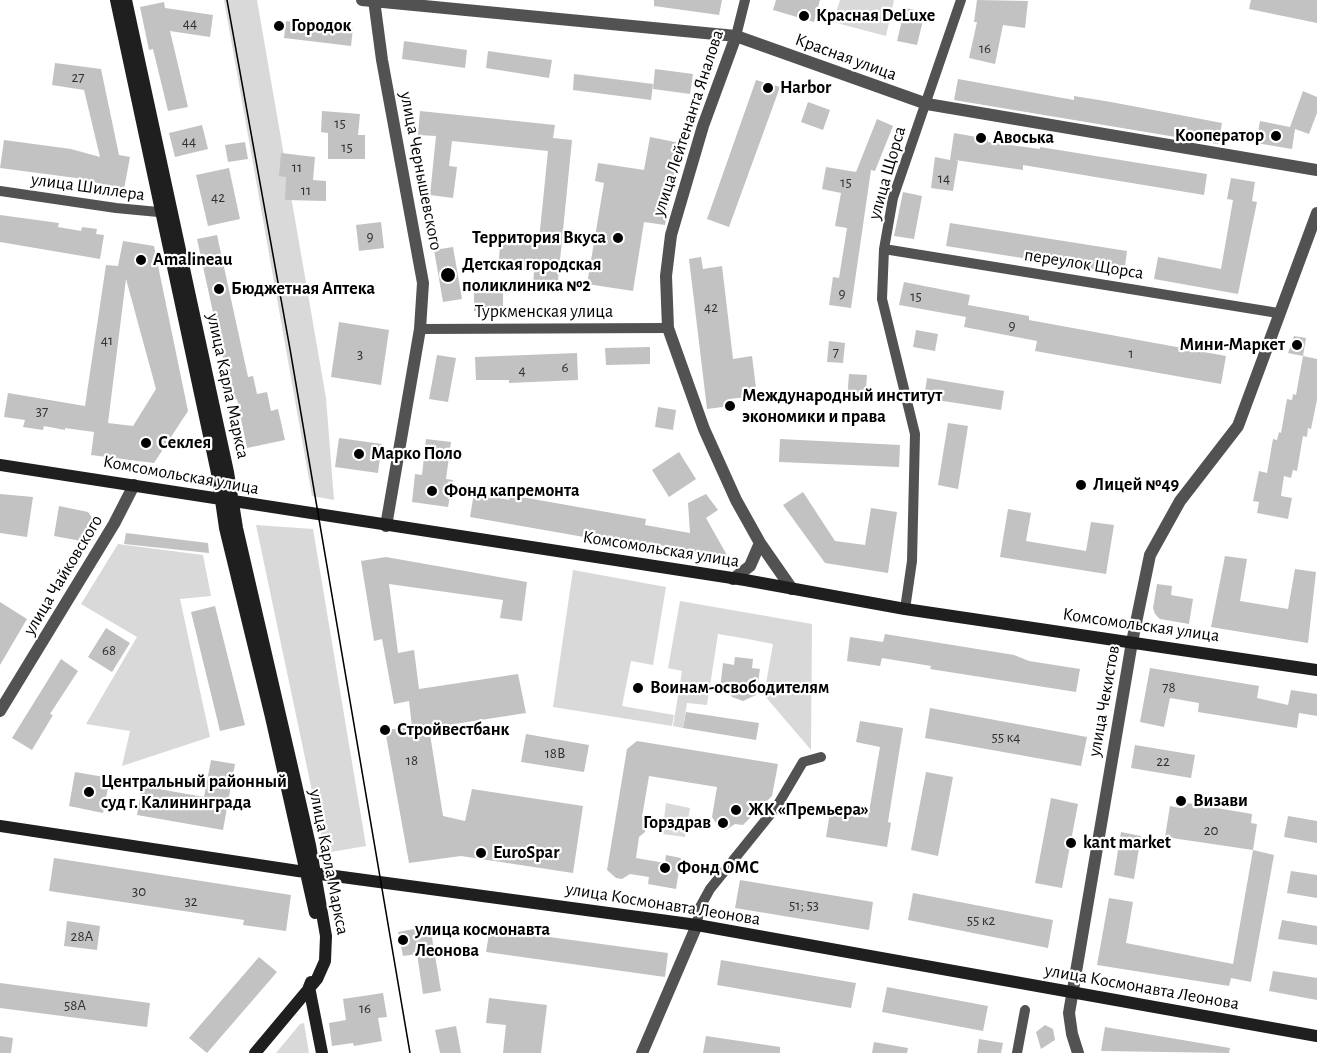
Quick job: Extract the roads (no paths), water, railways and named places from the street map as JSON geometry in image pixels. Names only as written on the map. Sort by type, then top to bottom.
[{"type":"main road","name":"улица Карла Маркса","points":[[116,0],[167,213]]},
{"type":"main road","name":"улица Карла Маркса","points":[[126,0],[226,501],[310,873],[320,942],[319,961],[309,987]]},
{"type":"main road","name":"Комсомольская улица","points":[[0,465],[792,588],[905,609],[1317,670]]},
{"type":"main road","name":"улица Космонавта Леонова","points":[[0,826],[310,873],[697,925],[1317,1036]]},
{"type":"main road","points":[[255,1053],[309,987]]},
{"type":"main road","points":[[309,987],[322,1053]]},
{"type":"street","name":"Красная улица","points":[[370,0],[736,36],[927,104],[1317,170]]},
{"type":"street","name":"улица Чернышевского","points":[[370,0],[423,284],[420,329],[386,526]]},
{"type":"street","name":"улица Лейтенанта Яналова","points":[[745,0],[736,36],[703,126],[671,235],[666,276],[668,328],[704,429],[736,500],[760,543],[792,588]]},
{"type":"street","name":"улица Щорса","points":[[905,609],[915,506],[915,434],[882,299],[884,249],[893,198],[961,0]]},
{"type":"street","name":"улица Шиллера","points":[[0,190],[167,213]]},
{"type":"street","name":"улица Чекистов","points":[[1078,1053],[1069,1013],[1072,992],[1132,642],[1150,555],[1179,501],[1238,426],[1317,213]]},
{"type":"street","name":"переулок Щорса","points":[[884,249],[1278,313]]},
{"type":"street","name":"Туркменская улица","points":[[420,329],[668,328]]},
{"type":"street","name":"улица Чайковского","points":[[0,711],[105,540],[134,485]]},
{"type":"street","points":[[733,579],[750,566],[760,543]]},
{"type":"street","points":[[642,1053],[697,925],[699,909],[710,889],[777,806],[803,762],[822,758]]},
{"type":"street","points":[[1017,1053],[1024,1010]]},
{"type":"tram line","points":[[227,0],[290,349],[410,1053]]},
{"type":"place","name":"Красная DeLuxe","points":[[804,16]]},
{"type":"place","name":"Городок","points":[[279,26]]},
{"type":"place","name":"Harbor","points":[[768,88]]},
{"type":"place","name":"Кооператор","points":[[1276,136]]},
{"type":"place","name":"Авоська","points":[[981,138]]},
{"type":"place","name":"Территория Вкуса","points":[[618,238]]},
{"type":"place","name":"Amalineau","points":[[141,260]]},
{"type":"place","name":"Детская городская поликлиника №2","points":[[448,275]]},
{"type":"place","name":"Бюджетная Аптека","points":[[219,289]]},
{"type":"place","name":"Мини-Маркет","points":[[1297,345]]},
{"type":"place","name":"Международный институт экономики и права","points":[[730,406]]},
{"type":"place","name":"Секлея","points":[[146,443]]},
{"type":"place","name":"Марко Поло","points":[[359,454]]},
{"type":"place","name":"Лицей №49","points":[[1081,485]]},
{"type":"place","name":"Фонд капремонта","points":[[432,491]]},
{"type":"place","name":"Воинам-освободителям","points":[[638,688]]},
{"type":"place","name":"Стройвестбанк","points":[[385,730]]},
{"type":"place","name":"Центральный районный суд г. Калининграда","points":[[89,792]]},
{"type":"place","name":"Визави","points":[[1181,801]]},
{"type":"place","name":"ЖК «Премьера»","points":[[736,810]]},
{"type":"place","name":"Горздрав","points":[[723,823]]},
{"type":"place","name":"kant market","points":[[1071,843]]},
{"type":"place","name":"EuroSpar","points":[[481,853]]},
{"type":"place","name":"Фонд ОМС","points":[[665,868]]},
{"type":"place","name":"улица космонавта Леонова","points":[[403,940]]}]
